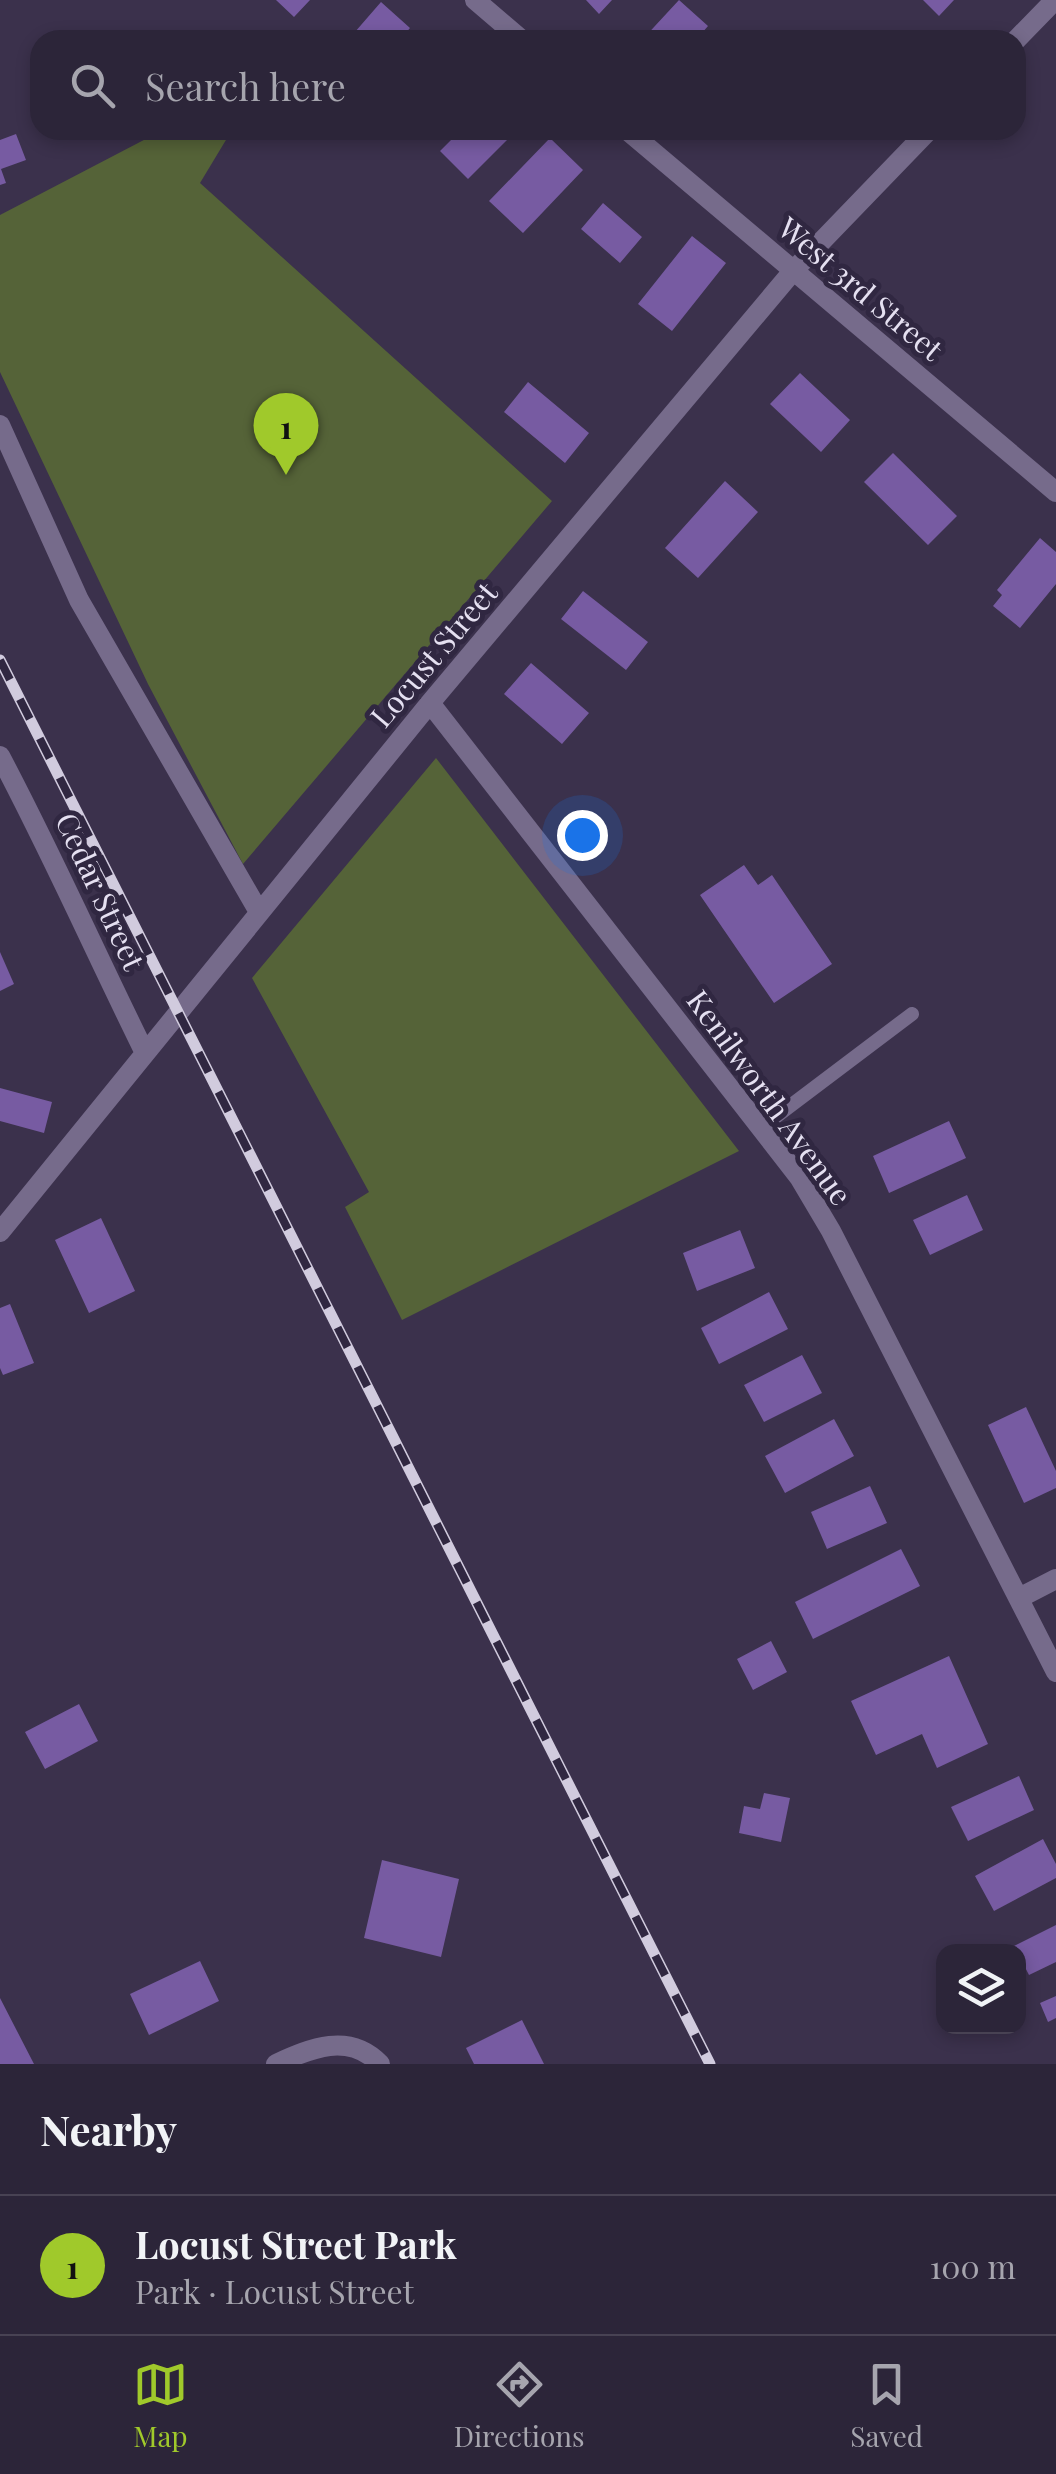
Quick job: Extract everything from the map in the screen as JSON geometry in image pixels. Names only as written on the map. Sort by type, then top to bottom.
[{"type":"street","points":[[475,0],[510,30]]},
{"type":"street","points":[[1026,30],[1055,0]]},
{"type":"street","name":"West 3rd Street","points":[[640,140],[1056,492]]},
{"type":"street","name":"Locust Street","points":[[0,1232],[430,703],[793,271],[919,140]]},
{"type":"street","points":[[0,425],[80,600],[259,912]]},
{"type":"street","name":"Kenilworth Avenue","points":[[430,703],[799,1177],[831,1231],[1056,1672]]},
{"type":"street","name":"Cedar Street","points":[[0,756],[44,837],[98,960],[146,1053]]},
{"type":"street","points":[[1019,1598],[1056,1579]]},
{"type":"street","points":[[276,2064],[322,2046],[346,2044],[369,2053],[380,2064]]},
{"type":"lane","points":[[761,1128],[912,1014]]},
{"type":"green space","points":[[144,140],[226,140],[200,183],[552,501],[243,864],[148,684],[0,372],[0,215]]},
{"type":"green space","points":[[436,758],[739,1151],[402,1320],[345,1207],[369,1192],[252,978]]},
{"type":"building","points":[[276,0],[310,0],[294,17]]},
{"type":"building","points":[[586,0],[612,0],[599,14]]},
{"type":"building","points":[[679,0],[708,26],[705,30],[651,30]]},
{"type":"building","points":[[923,0],[954,0],[939,16]]},
{"type":"building","points":[[381,2],[410,28],[408,30],[357,30]]},
{"type":"building","points":[[16,134],[26,160],[1,169],[6,183],[0,185],[0,140]]},
{"type":"building","points":[[451,140],[507,140],[468,179],[440,151]]},
{"type":"building","points":[[548,140],[583,170],[523,233],[489,201]]},
{"type":"building","points":[[603,203],[642,237],[620,263],[581,229]]},
{"type":"building","points":[[692,236],[726,263],[672,331],[638,304]]},
{"type":"building","points":[[800,373],[850,420],[821,452],[770,404]]},
{"type":"building","points":[[528,382],[589,433],[565,463],[504,412]]},
{"type":"building","points":[[893,453],[957,516],[928,545],[864,482]]},
{"type":"building","points":[[725,481],[758,512],[698,578],[665,548]]},
{"type":"building","points":[[1040,538],[1056,552],[1056,584],[1020,628],[993,606],[1002,595],[997,590]]},
{"type":"building","points":[[583,591],[648,642],[626,670],[561,619]]},
{"type":"building","points":[[531,663],[589,713],[562,744],[504,694]]},
{"type":"building","points":[[744,865],[758,885],[772,875],[832,964],[774,1003],[700,895]]},
{"type":"building","points":[[0,952],[14,984],[0,991]]},
{"type":"building","points":[[0,1088],[52,1102],[44,1133],[0,1121]]},
{"type":"building","points":[[949,1121],[966,1158],[889,1193],[873,1156]]},
{"type":"building","points":[[967,1195],[983,1230],[930,1255],[913,1220]]},
{"type":"building","points":[[101,1218],[135,1291],[89,1313],[55,1240]]},
{"type":"building","points":[[740,1230],[755,1268],[697,1291],[683,1253]]},
{"type":"building","points":[[769,1292],[788,1329],[719,1364],[701,1328]]},
{"type":"building","points":[[10,1304],[34,1363],[3,1375],[0,1308]]},
{"type":"building","points":[[802,1355],[822,1393],[764,1422],[744,1385]]},
{"type":"building","points":[[1026,1407],[1056,1471],[1056,1488],[1024,1503],[988,1425]]},
{"type":"building","points":[[834,1419],[854,1456],[785,1493],[765,1456]]},
{"type":"building","points":[[870,1486],[887,1523],[827,1549],[811,1512]]},
{"type":"building","points":[[901,1549],[920,1586],[813,1639],[795,1602]]},
{"type":"building","points":[[771,1641],[787,1672],[753,1690],[737,1659]]},
{"type":"building","points":[[949,1656],[988,1744],[937,1768],[922,1734],[876,1755],[851,1701]]},
{"type":"building","points":[[79,1704],[98,1741],[45,1769],[25,1732]]},
{"type":"building","points":[[1019,1776],[1034,1810],[968,1841],[951,1807]]},
{"type":"building","points":[[764,1793],[790,1798],[781,1842],[739,1833],[744,1806],[760,1809]]},
{"type":"building","points":[[1043,1839],[1056,1864],[1056,1878],[994,1911],[975,1876]]},
{"type":"building","points":[[382,1860],[459,1879],[441,1957],[364,1938]]},
{"type":"building","points":[[1056,1925],[1056,1962],[1029,1975],[1026,1944],[1018,1944]]},
{"type":"building","points":[[200,1961],[219,2001],[149,2035],[130,1994]]},
{"type":"building","points":[[1056,1996],[1056,2018],[1048,2022],[1040,2003]]},
{"type":"building","points":[[0,1998],[34,2064],[0,2064]]},
{"type":"building","points":[[522,2020],[544,2064],[474,2064],[466,2048]]},
{"type":"railway","points":[[0,660],[710,2064]]},
{"type":"place","name":"Locust Street Park","points":[[286,475]]}]
